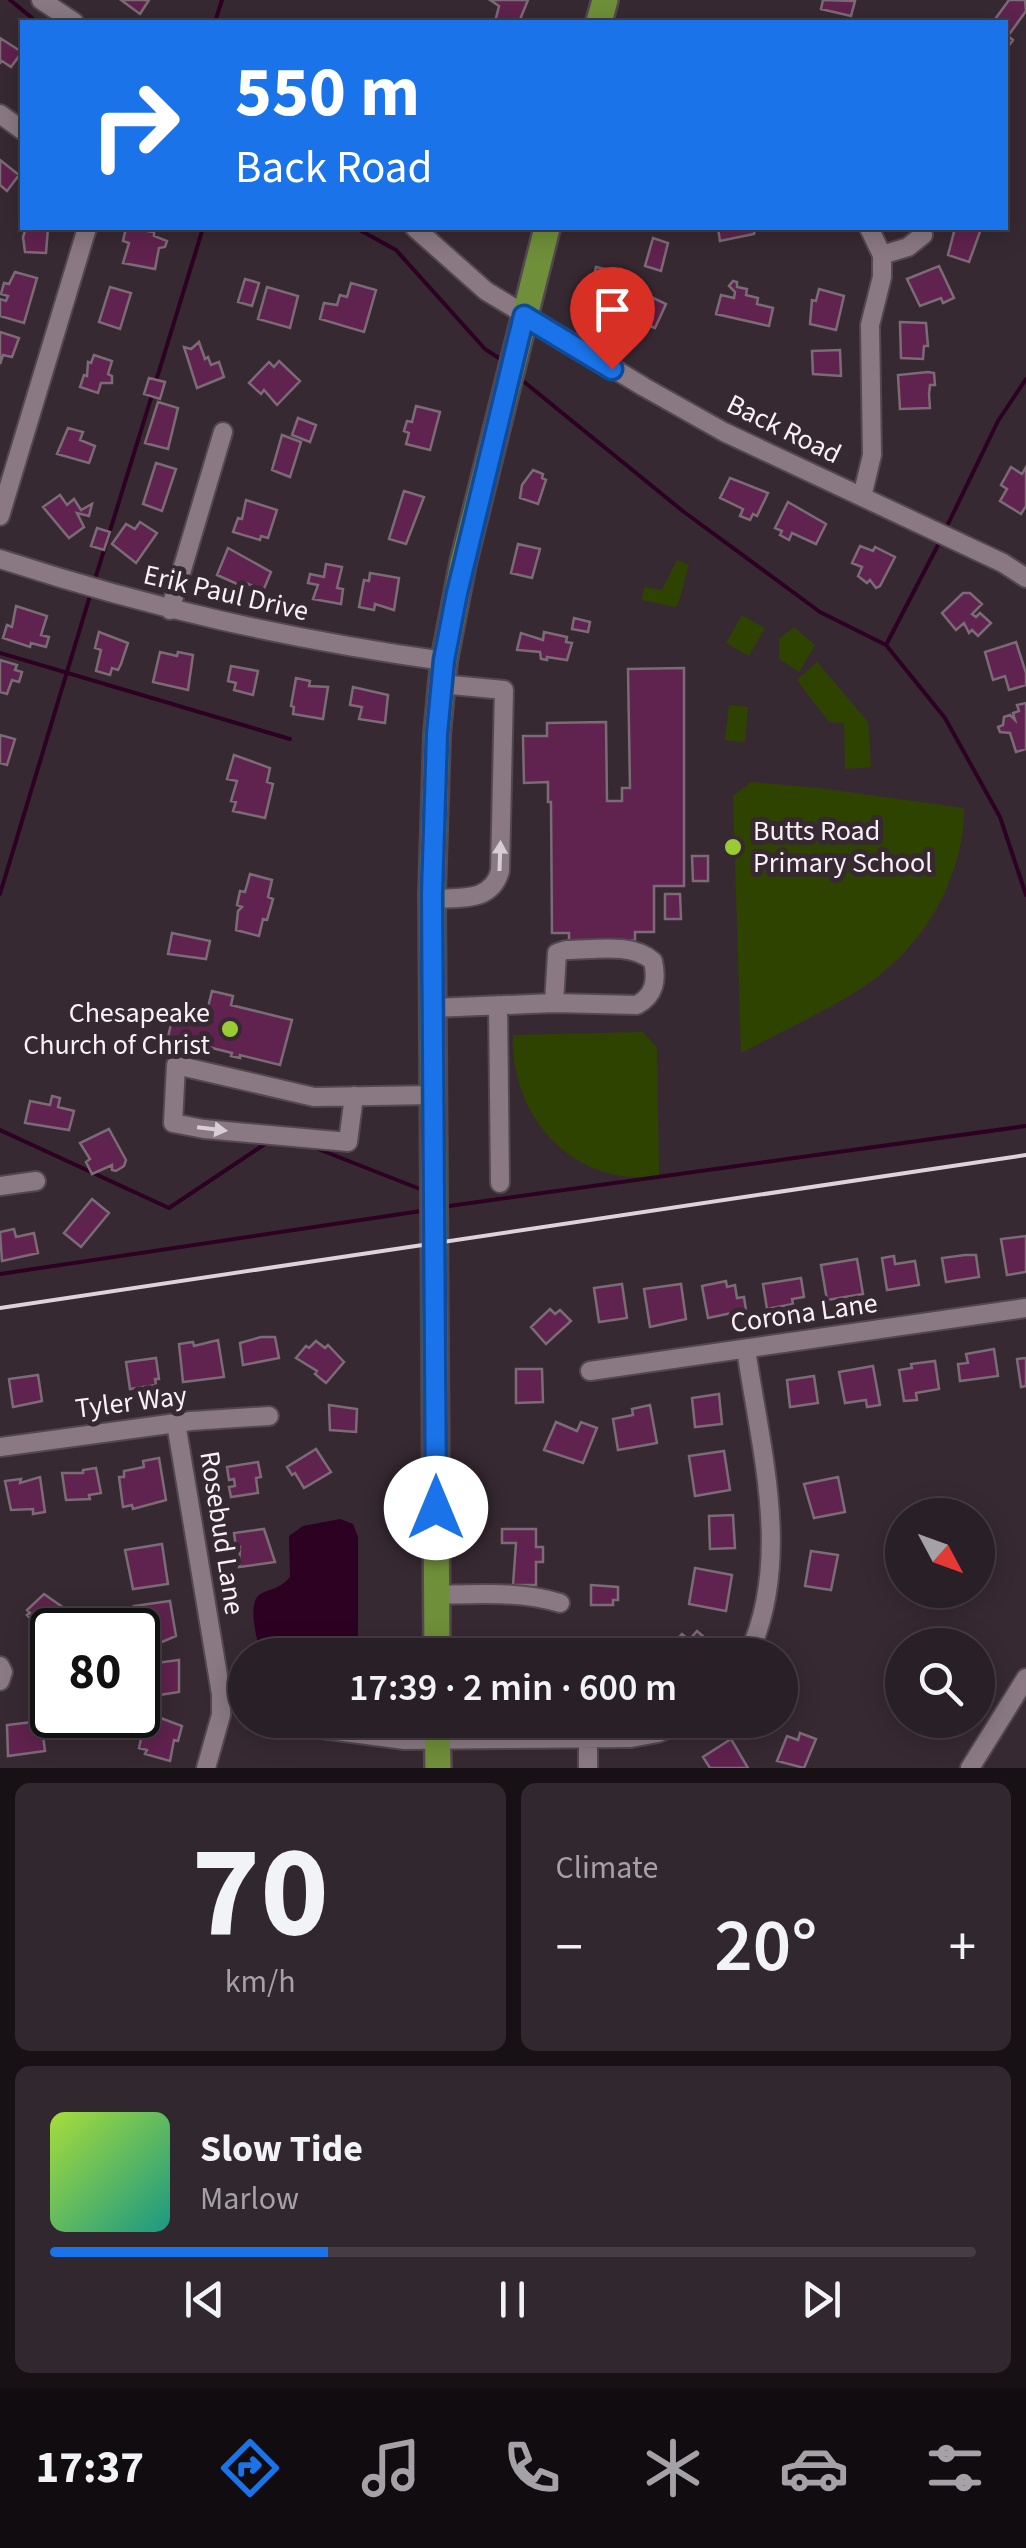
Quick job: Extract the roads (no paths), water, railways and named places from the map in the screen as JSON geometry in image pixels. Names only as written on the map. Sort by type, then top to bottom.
[{"type":"highway","points":[[437,1638],[432,899],[442,672],[463,563],[546,230]]},
{"type":"highway","points":[[437,1738],[438,1768]]},
{"type":"street","points":[[40,0],[71,20]]},
{"type":"street","points":[[0,516],[86,230]]},
{"type":"street","name":"Back Road","points":[[417,230],[471,280],[524,316],[724,432],[1025,575]]},
{"type":"street","points":[[862,497],[872,455],[870,325],[882,277],[882,254],[870,230]]},
{"type":"street","points":[[882,254],[908,248],[923,234],[922,230]]},
{"type":"street","points":[[170,610],[223,432]]},
{"type":"street","name":"Erik Paul Drive","points":[[0,560],[170,610],[442,672],[504,690],[500,870],[492,890],[483,896],[432,899]]},
{"type":"street","points":[[433,1008],[554,1003],[638,1006],[654,990],[652,961],[631,949],[566,950],[557,954],[554,1003]]},
{"type":"street","points":[[498,1005],[500,1184]]},
{"type":"street","points":[[354,1096],[348,1142],[173,1123],[176,1065],[314,1096],[433,1094]]},
{"type":"street","points":[[0,1186],[36,1181]]},
{"type":"street","name":"Corona Lane","points":[[590,1370],[1026,1308]]},
{"type":"street","points":[[746,1349],[772,1533],[760,1620],[754,1638]]},
{"type":"street","name":"Tyler Way","points":[[0,1446],[176,1423],[268,1416]]},
{"type":"street","name":"Rosebud Lane","points":[[176,1423],[220,1694],[221,1715],[206,1768]]},
{"type":"street","points":[[436,1595],[514,1595],[560,1603]]},
{"type":"street","points":[[0,1666],[0,1681]]},
{"type":"street","points":[[970,1768],[1026,1678]]},
{"type":"street","points":[[221,1715],[228,1716]]},
{"type":"street","points":[[558,1738],[631,1738]]},
{"type":"street","points":[[588,1740],[588,1768]]},
{"type":"waterway","points":[[10,0],[35,20]]},
{"type":"waterway","points":[[216,20],[222,0]]},
{"type":"waterway","points":[[156,381],[202,230]]},
{"type":"waterway","points":[[360,230],[396,250],[485,349],[502,360]]},
{"type":"waterway","points":[[948,524],[998,421],[1026,379]]},
{"type":"waterway","points":[[523,381],[684,512],[820,612],[886,645],[945,718],[1000,817],[1026,895]]},
{"type":"waterway","points":[[96,576],[152,395]]},
{"type":"waterway","points":[[886,645],[938,545]]},
{"type":"waterway","points":[[0,894],[89,599]]},
{"type":"waterway","points":[[0,653],[290,739]]},
{"type":"waterway","points":[[449,1206],[1026,1126]]},
{"type":"waterway","points":[[0,1130],[169,1208],[268,1142]]},
{"type":"waterway","points":[[313,1147],[420,1189]]},
{"type":"waterway","points":[[0,1274],[421,1211]]},
{"type":"railway","points":[[0,1308],[1026,1155]]},
{"type":"place","name":"Butts Road Primary School","points":[[733,847]]},
{"type":"place","name":"Chesapeake Church of Christ","points":[[230,1029]]}]
